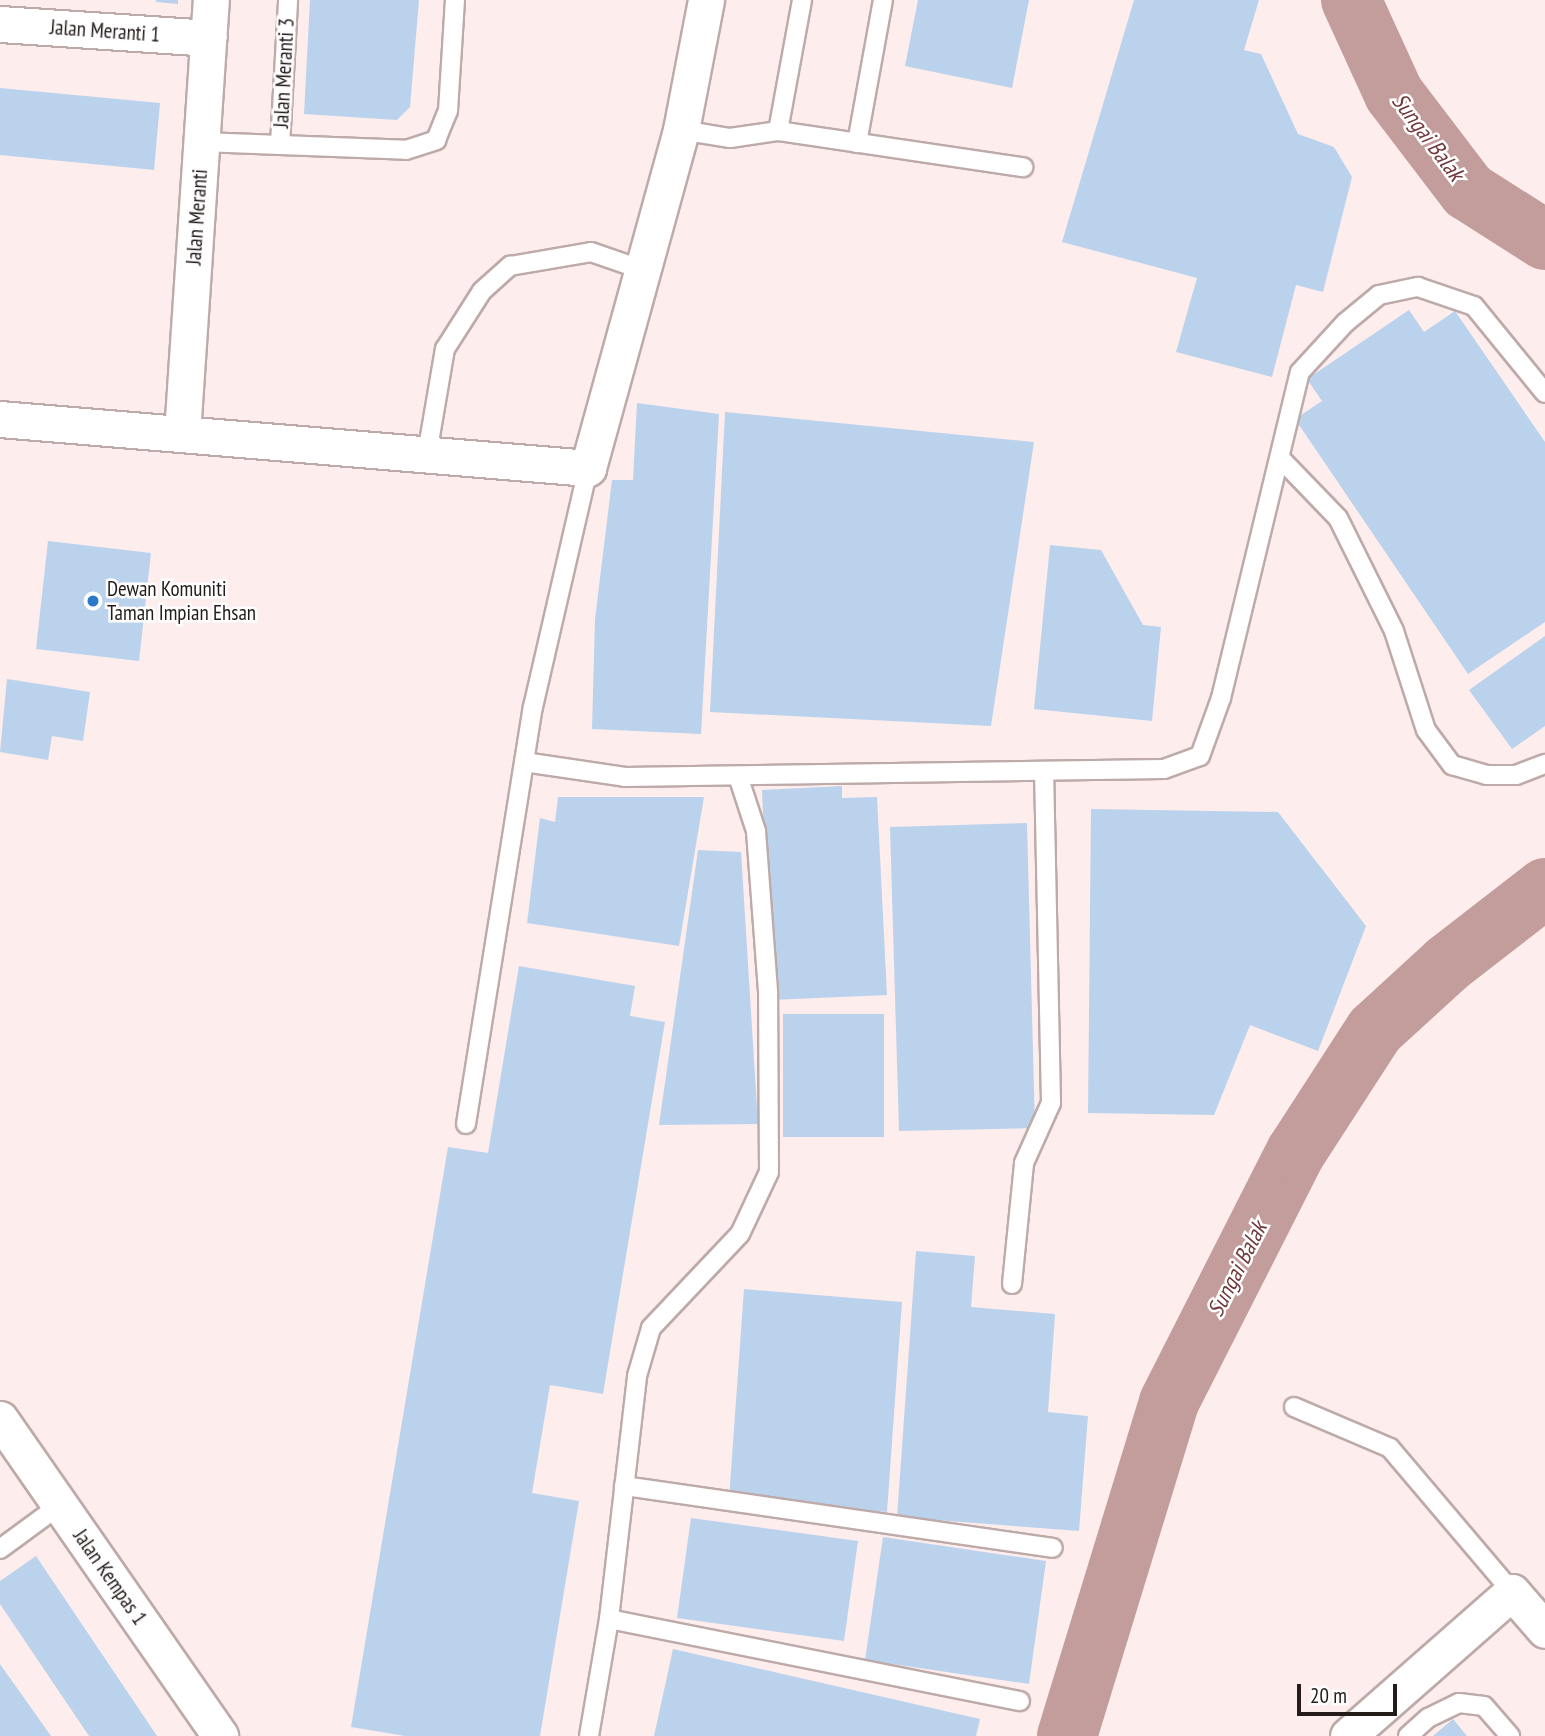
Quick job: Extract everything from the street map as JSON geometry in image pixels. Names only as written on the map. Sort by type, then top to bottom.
[{"type":"street","name":"Jalan Meranti","points":[[182,434],[211,0]]},
{"type":"street","points":[[0,418],[588,468],[681,130],[706,0]]},
{"type":"street","name":"Jalan Meranti 1","points":[[0,24],[209,38]]},
{"type":"street","name":"Jalan Kempas 1","points":[[0,1419],[220,1736]]},
{"type":"street","points":[[1348,1736],[1513,1592],[1545,1630]]},
{"type":"lane","name":"Jalan Meranti 3","points":[[280,145],[288,0]]},
{"type":"lane","points":[[202,142],[406,150],[436,140],[448,111],[455,0]]},
{"type":"lane","points":[[778,131],[802,0]]},
{"type":"lane","points":[[857,143],[883,0]]},
{"type":"lane","points":[[681,130],[730,138],[778,131],[1023,167]]},
{"type":"lane","points":[[427,454],[445,349],[482,292],[510,266],[591,252],[643,270]]},
{"type":"lane","points":[[524,762],[625,777],[1164,769],[1199,756],[1221,698],[1300,372],[1379,295],[1418,288],[1474,306],[1545,393]]},
{"type":"lane","points":[[1280,458],[1338,518],[1394,631],[1426,730],[1452,765],[1486,775],[1516,775],[1545,764]]},
{"type":"lane","points":[[466,1124],[524,762],[588,468]]},
{"type":"lane","points":[[1012,1284],[1024,1163],[1051,1103],[1044,771]]},
{"type":"lane","points":[[589,1736],[610,1619],[637,1376],[651,1328],[690,1281],[740,1234],[769,1172],[768,991],[756,831],[738,776]]},
{"type":"lane","points":[[1294,1407],[1390,1448],[1513,1592]]},
{"type":"lane","points":[[624,1486],[1054,1548]]},
{"type":"lane","points":[[0,1549],[60,1506]]},
{"type":"lane","points":[[610,1619],[1020,1701]]},
{"type":"lane","points":[[1408,1736],[1428,1718],[1459,1703],[1484,1706],[1510,1736]]},
{"type":"building","points":[[178,0],[178,4],[156,2]]},
{"type":"building","points":[[310,0],[419,0],[410,107],[397,120],[304,114]]},
{"type":"building","points":[[918,0],[1029,0],[1012,88],[905,66]]},
{"type":"building","points":[[1134,0],[1259,0],[1244,50],[1261,54],[1298,134],[1334,147],[1352,177],[1323,292],[1296,285],[1272,377],[1176,352],[1197,278],[1062,242]]},
{"type":"building","points":[[0,88],[160,103],[154,170],[0,155]]},
{"type":"building","points":[[1409,310],[1424,332],[1455,311],[1545,442],[1545,622],[1468,674],[1295,419],[1322,401],[1307,379]]},
{"type":"building","points":[[637,403],[719,414],[701,734],[592,729],[595,619],[612,480],[633,480]]},
{"type":"building","points":[[725,412],[1034,442],[991,726],[710,712]]},
{"type":"building","name":"Dewan Komuniti Taman Impian Ehsan","points":[[48,541],[151,553],[139,661],[36,649]]},
{"type":"building","points":[[1050,545],[1101,550],[1143,625],[1161,627],[1152,721],[1034,709]]},
{"type":"building","points":[[1545,636],[1545,726],[1512,749],[1469,690]]},
{"type":"building","points":[[7,679],[90,692],[83,741],[52,736],[48,760],[0,752]]},
{"type":"building","points":[[842,786],[842,798],[877,797],[887,995],[771,1000],[762,790]]},
{"type":"building","points":[[558,797],[704,797],[679,946],[527,923],[540,818],[555,822]]},
{"type":"building","points":[[1091,809],[1278,812],[1366,926],[1318,1051],[1250,1025],[1214,1115],[1088,1113]]},
{"type":"building","points":[[1027,823],[1035,1128],[899,1131],[890,827]]},
{"type":"building","points":[[698,850],[741,852],[758,1124],[659,1125]]},
{"type":"building","points":[[519,966],[635,986],[630,1016],[665,1022],[603,1394],[550,1385],[532,1493],[579,1501],[540,1736],[405,1736],[351,1727],[448,1147],[488,1153]]},
{"type":"building","points":[[783,1014],[884,1014],[884,1137],[783,1137]]},
{"type":"building","points":[[916,1251],[975,1256],[971,1307],[1055,1314],[1048,1412],[1088,1416],[1079,1531],[897,1517]]},
{"type":"building","points":[[744,1289],[902,1302],[887,1512],[729,1499]]},
{"type":"building","points":[[691,1518],[858,1541],[844,1641],[677,1618]]},
{"type":"building","points":[[883,1537],[1046,1561],[1029,1684],[865,1660]]},
{"type":"building","points":[[36,1556],[157,1736],[89,1736],[0,1604],[0,1581]]},
{"type":"building","points":[[673,1649],[980,1719],[976,1736],[654,1736]]},
{"type":"building","points":[[0,1664],[51,1736],[0,1736]]},
{"type":"building","points":[[1453,1719],[1467,1736],[1433,1736]]},
{"type":"waterway","name":"Sungai Balak","points":[[1351,0],[1394,94],[1468,191],[1545,240]]},
{"type":"waterway","name":"Sungai Balak","points":[[1067,1736],[1169,1402],[1296,1152],[1375,1030],[1447,964],[1545,888]]},
{"type":"place","name":"Dewan Komuniti Taman Impian Ehsan","points":[[93,601]]}]
